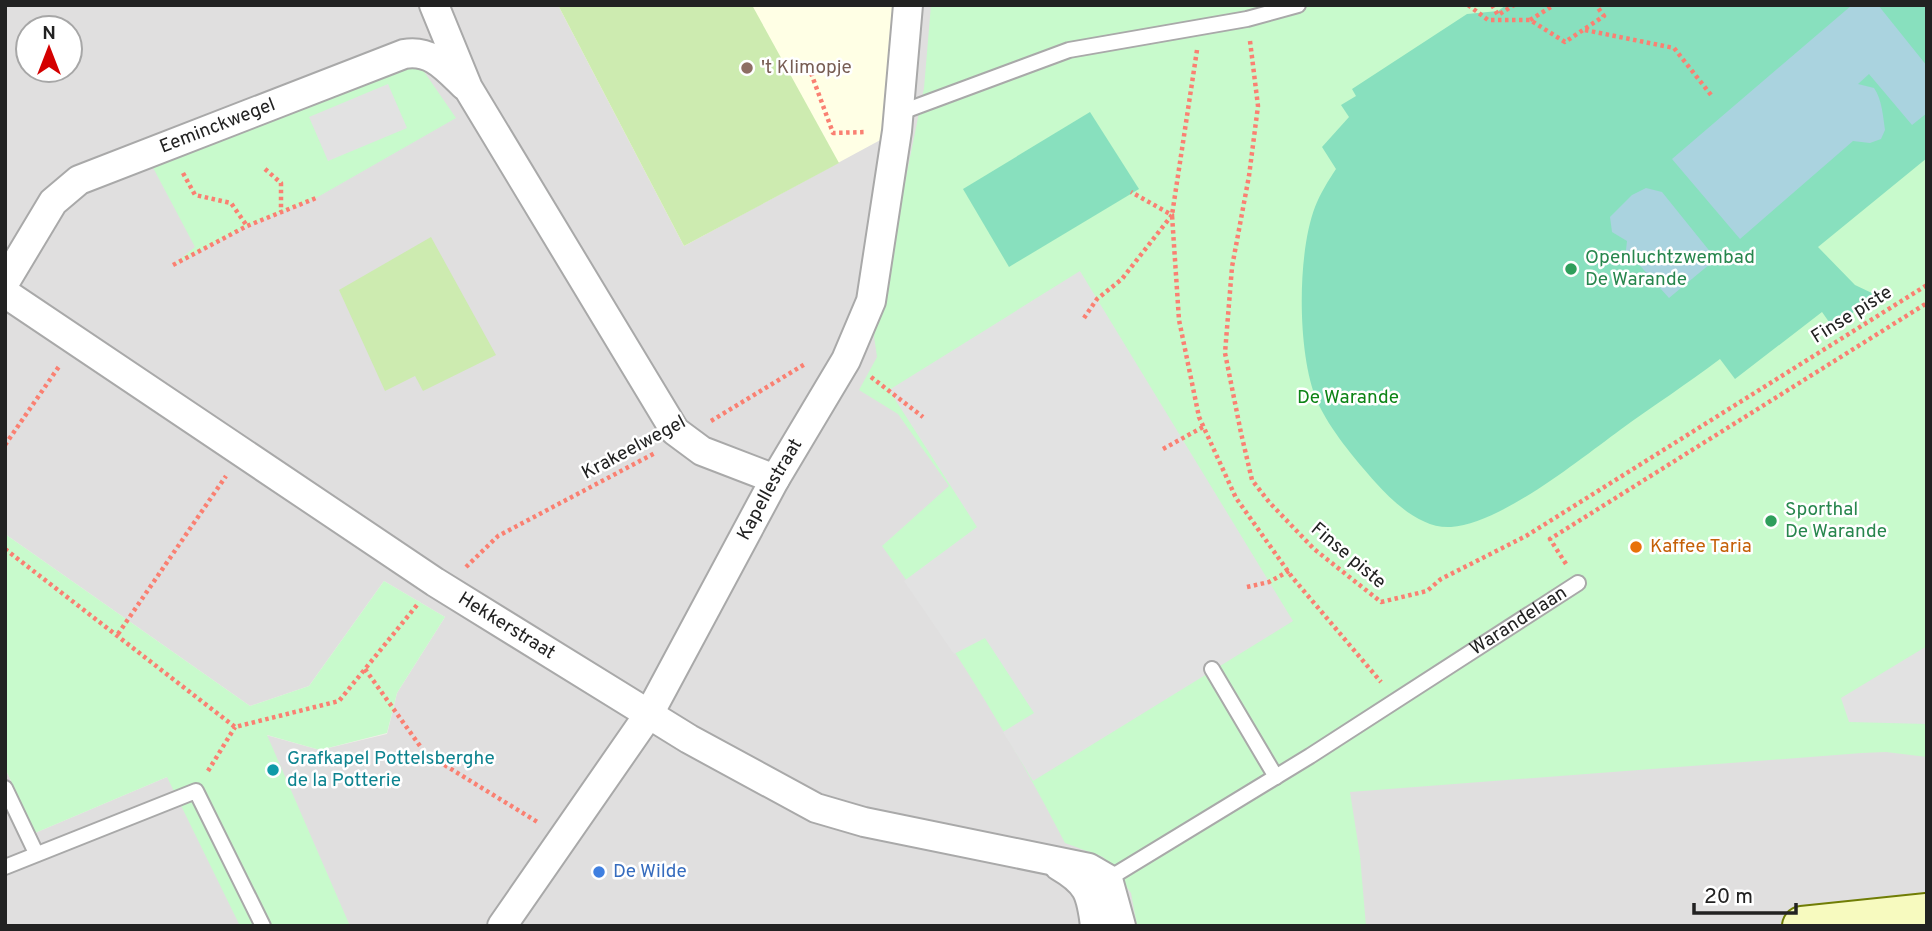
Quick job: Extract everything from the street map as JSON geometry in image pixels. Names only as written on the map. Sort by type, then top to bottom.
[{"type":"main road","points":[[1802,926],[1927,913]]},
{"type":"street","name":"Eeminckwegel","points":[[434,5],[468,88],[659,406],[683,439],[702,451],[775,479]]},
{"type":"street","name":"Kapellestraat","points":[[502,926],[649,714],[775,479],[846,360],[871,301],[898,122],[908,5]]},
{"type":"street","name":"Eeminckwegel","points":[[5,282],[61,193],[79,180],[409,53],[433,58],[468,88]]},
{"type":"street","name":"Hekkerstraat","points":[[5,293],[440,585],[649,714],[816,808],[864,822],[1053,863],[1089,868],[1108,879]]},
{"type":"street","name":"Hekkerstraat","points":[[1053,863],[1083,882],[1089,891],[1095,926]]},
{"type":"street","points":[[1108,879],[1121,926]]},
{"type":"lane","points":[[898,122],[1069,50],[1247,19],[1298,5]]},
{"type":"lane","name":"Warandelaan","points":[[1108,879],[1398,701],[1578,583]]},
{"type":"lane","points":[[1212,670],[1276,777]]},
{"type":"lane","points":[[5,788],[36,853]]},
{"type":"lane","points":[[5,867],[196,791],[263,926]]},
{"type":"path","points":[[1468,5],[1488,20],[1530,20],[1554,5]]},
{"type":"path","points":[[1492,5],[1498,15],[1514,5]]},
{"type":"path","points":[[1530,20],[1565,42],[1604,16],[1596,5]]},
{"type":"path","name":"Finse piste","points":[[1247,19],[1258,106],[1250,176],[1232,267],[1225,353],[1241,433],[1252,480],[1269,502],[1314,549],[1381,601],[1427,591],[1441,579],[1526,536],[1927,285]]},
{"type":"path","points":[[1197,27],[1197,58],[1172,215],[1180,320],[1188,371],[1203,427],[1236,498],[1289,571],[1398,701]]},
{"type":"path","points":[[1584,30],[1674,48],[1711,95]]},
{"type":"path","points":[[811,73],[833,133],[898,122]]},
{"type":"path","points":[[168,146],[195,195],[232,203],[247,226]]},
{"type":"path","points":[[265,169],[281,183],[281,212]]},
{"type":"path","points":[[1131,192],[1172,215]]},
{"type":"path","points":[[173,265],[247,226],[316,198]]},
{"type":"path","points":[[1084,318],[1097,299],[1122,279],[1172,215]]},
{"type":"path","name":"Warandelaan","points":[[1578,583],[1550,539],[1927,303]]},
{"type":"path","points":[[5,445],[76,341]]},
{"type":"path","name":"Krakeelwegel","points":[[235,727],[339,701],[440,585],[498,536],[683,439],[824,352],[846,360]]},
{"type":"path","points":[[846,360],[922,418]]},
{"type":"path","points":[[1163,449],[1203,427]]},
{"type":"path","points":[[118,634],[242,453]]},
{"type":"path","points":[[5,549],[235,727],[196,791]]},
{"type":"path","points":[[1247,587],[1269,582],[1289,571]]},
{"type":"path","points":[[365,669],[425,753],[565,838]]},
{"type":"shaded area","points":[[5,5],[1927,5],[1927,926],[5,926],[5,768],[35,833],[266,735],[320,750],[387,734],[397,693],[445,617],[384,581],[309,686],[250,706],[5,534]]},
{"type":"shaded area","name":"'t Klimopje","points":[[558,5],[908,5],[897,131],[684,246]]},
{"type":"shaded area","points":[[388,84],[407,128],[328,161],[309,117]]},
{"type":"shaded area","points":[[1080,271],[1293,621],[1033,781],[1003,732],[1034,713],[985,638],[954,654],[904,581],[977,527],[889,390]]},
{"type":"shaded area","points":[[1927,646],[1927,724],[1849,722],[1841,698]]},
{"type":"green space","name":"'t Klimopje","points":[[558,5],[752,5],[839,163],[684,246]]},
{"type":"green space","name":"De Warande","points":[[931,5],[1927,5],[1927,757],[1886,752],[1862,753],[1350,792],[1360,856],[1366,926],[1137,926],[1131,893],[1103,857],[1065,843],[1024,766],[979,691],[882,546],[949,486],[898,414],[859,390],[877,357],[874,336],[924,88]]},
{"type":"green space","name":"Openluchtzwembad De Warande","points":[[1506,5],[1927,5],[1927,158],[1818,247],[1855,285],[1874,294],[1834,329],[1822,312],[1735,379],[1720,359],[1562,473],[1516,502],[1471,523],[1440,527],[1409,513],[1383,491],[1344,444],[1317,401],[1310,381],[1303,331],[1302,277],[1305,251],[1315,207],[1336,169],[1322,147],[1349,117],[1341,105],[1356,96],[1352,89],[1467,14],[1498,11]]},
{"type":"green space","points":[[416,60],[456,118],[316,198],[247,226],[173,265],[195,247],[149,160]]},
{"type":"green space","points":[[1090,112],[1139,189],[1009,267],[963,189]]},
{"type":"green space","points":[[431,237],[496,355],[423,391],[415,376],[385,391],[339,290]]},
{"type":"green space","points":[[5,534],[250,706],[309,686],[384,581],[445,617],[397,693],[387,733],[320,750],[267,735],[350,926],[240,926],[167,777],[35,833],[5,768]]},
{"type":"water","points":[[1852,5],[1878,5],[1927,66],[1927,113],[1912,125],[1869,74],[1858,84],[1874,88],[1879,97],[1885,130],[1881,139],[1870,143],[1853,141],[1740,239],[1672,159]]},
{"type":"water","points":[[1646,188],[1662,192],[1716,259],[1669,298],[1626,250],[1627,241],[1612,232],[1610,217],[1632,195]]},
{"type":"place","name":"'t Klimopje","points":[[747,68]]},
{"type":"place","name":"Openluchtzwembad De Warande","points":[[1571,269]]},
{"type":"place","name":"Sporthal De Warande","points":[[1771,521]]},
{"type":"place","name":"Kaffee Taria","points":[[1636,547]]},
{"type":"place","name":"Grafkapel Pottelsberghe de la Potterie","points":[[273,770]]},
{"type":"place","name":"De Wilde","points":[[599,872]]}]
